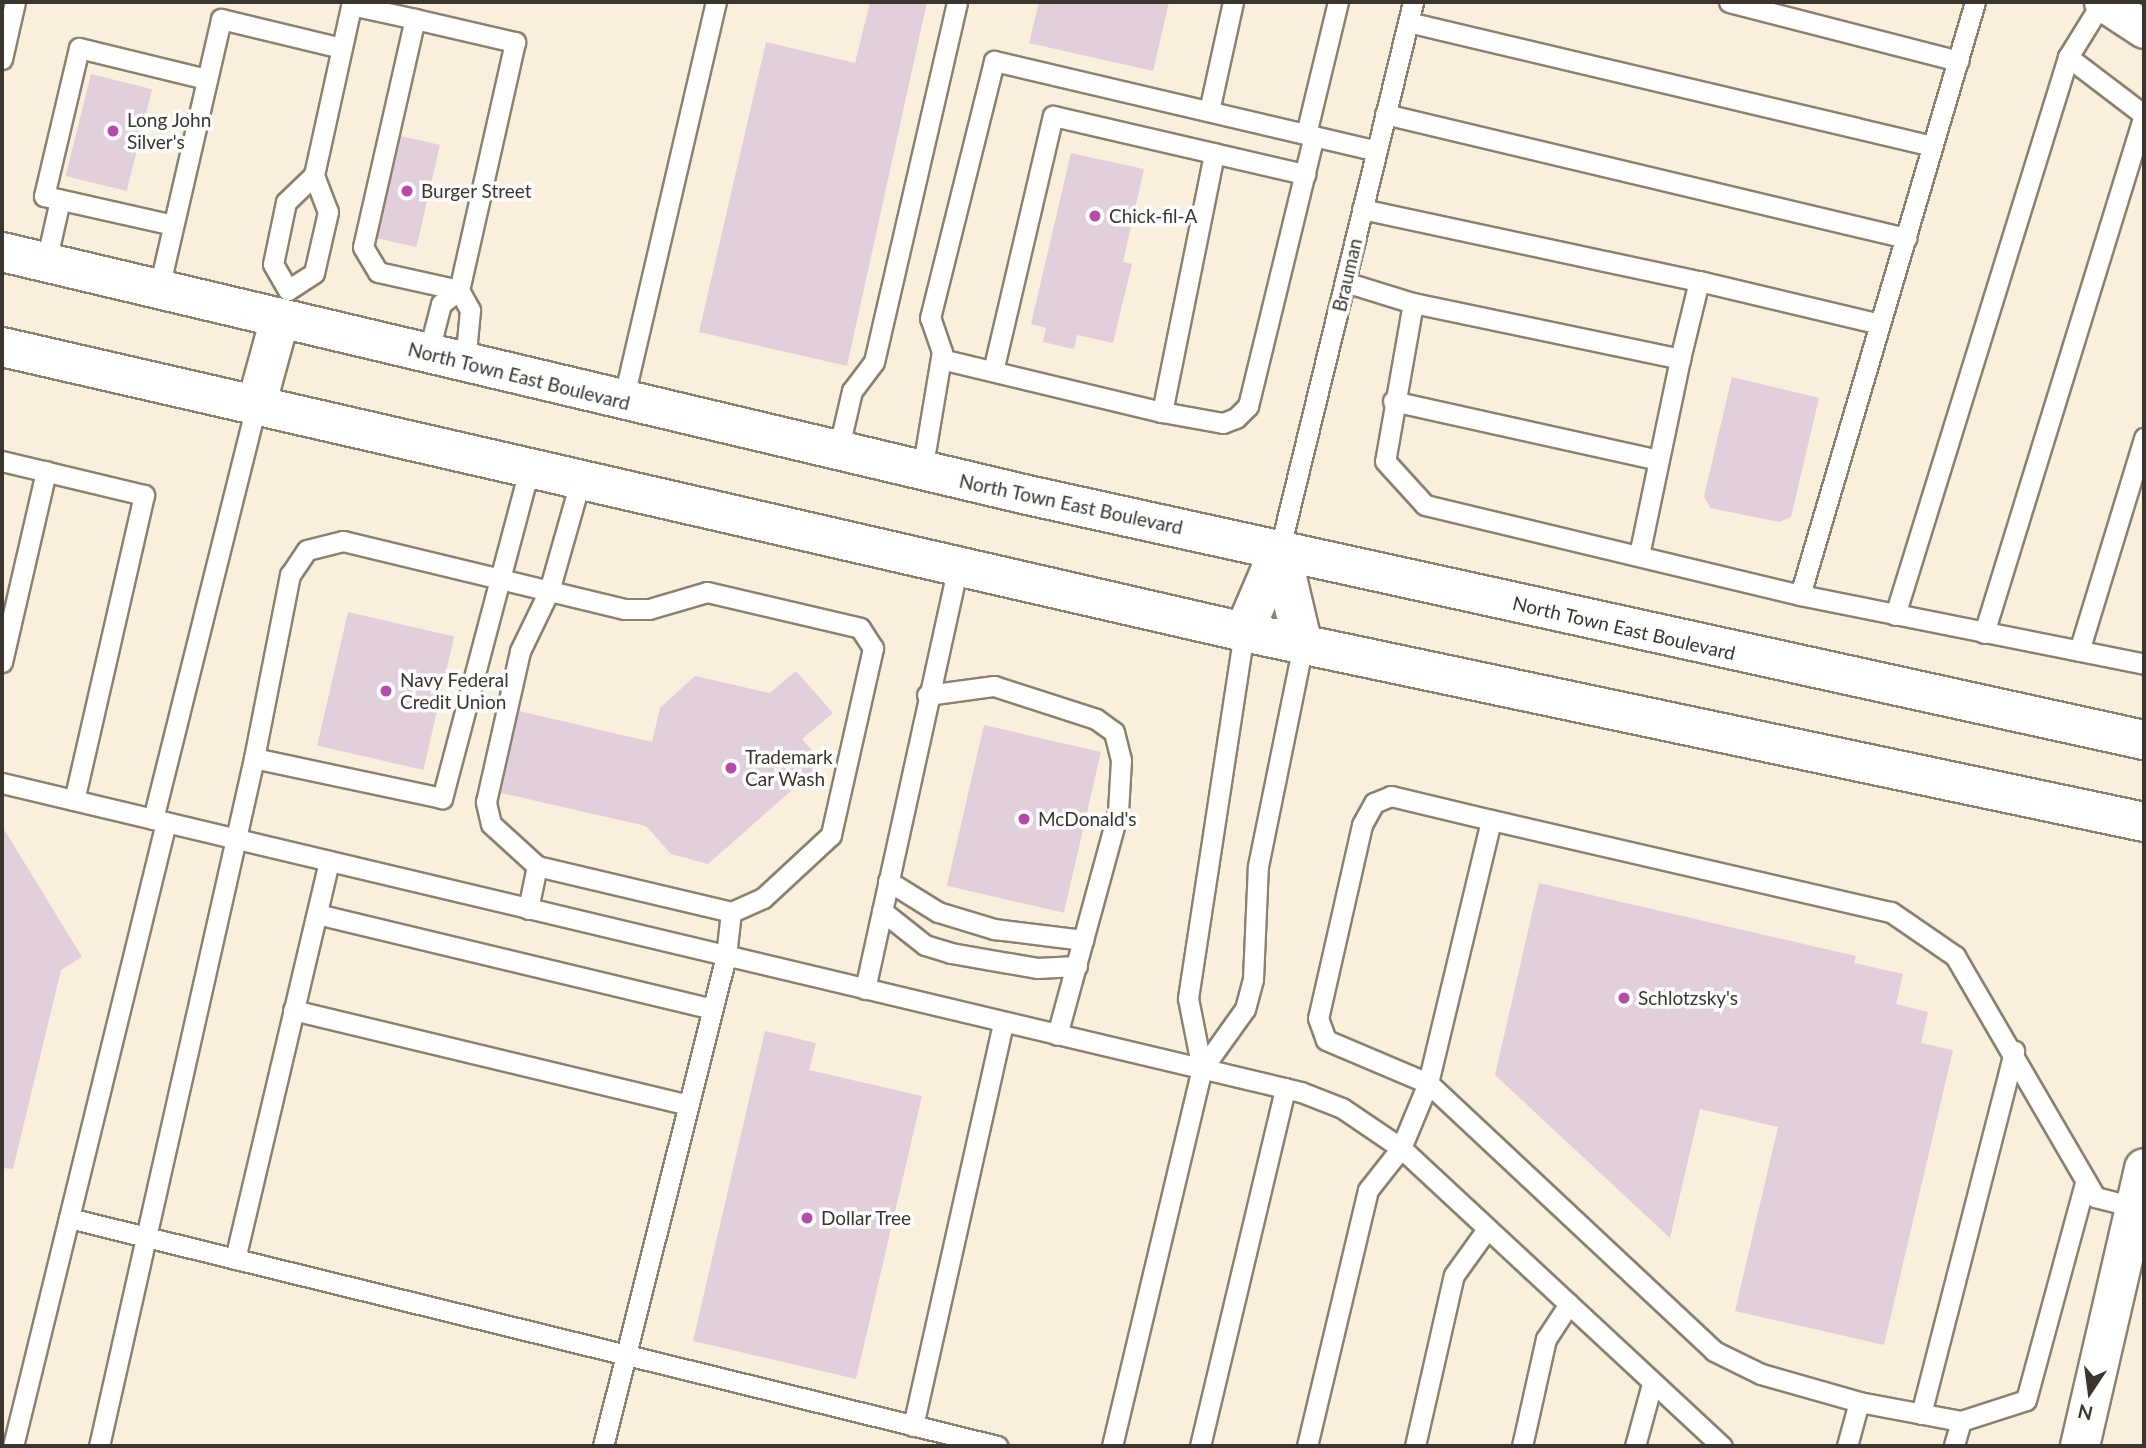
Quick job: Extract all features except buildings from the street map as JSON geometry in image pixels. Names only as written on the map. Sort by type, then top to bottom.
[{"type":"main road","name":"North Town East Boulevard","points":[[2,252],[159,288],[284,304],[428,354],[623,401],[922,471],[1280,548],[1666,639],[2144,740]]},
{"type":"main road","points":[[256,406],[284,304]]},
{"type":"main road","points":[[2,347],[957,569],[1303,645],[2144,822]]},
{"type":"main road","points":[[1244,632],[1280,548]]},
{"type":"main road","points":[[1280,548],[1303,645]]},
{"type":"main road","points":[[2080,1446],[2144,1168]]},
{"type":"lane","points":[[2,59],[15,2]]},
{"type":"lane","points":[[623,401],[716,2]]},
{"type":"lane","points":[[838,451],[852,391],[874,362],[957,2]]},
{"type":"lane","points":[[1209,111],[1233,2]]},
{"type":"lane","points":[[941,359],[1162,412],[1223,423],[1248,406],[1305,174],[1310,135],[1338,2]]},
{"type":"lane","name":"Brauman","points":[[1280,548],[1412,2]]},
{"type":"lane","points":[[1729,2],[1959,61]]},
{"type":"lane","points":[[1800,595],[1975,2]]},
{"type":"lane","points":[[284,304],[314,273],[328,212],[314,175],[352,3],[515,42],[458,290],[441,304],[428,354]]},
{"type":"lane","points":[[1895,615],[2068,57],[2125,11]]},
{"type":"lane","points":[[159,288],[221,19],[342,48]]},
{"type":"lane","points":[[415,19],[363,247],[378,272],[458,290],[470,310],[465,363]]},
{"type":"lane","points":[[1408,22],[1933,146]]},
{"type":"lane","points":[[173,225],[44,196],[79,48],[206,79]]},
{"type":"lane","points":[[1984,633],[2144,115],[2068,57]]},
{"type":"lane","points":[[922,471],[941,359],[930,318],[994,61],[1377,151]]},
{"type":"lane","points":[[1385,114],[1906,238]]},
{"type":"lane","points":[[993,371],[1053,117],[1305,174]]},
{"type":"lane","points":[[1162,412],[1214,153]]},
{"type":"lane","points":[[284,304],[273,264],[286,202],[314,175]]},
{"type":"lane","points":[[46,262],[60,200]]},
{"type":"lane","points":[[1362,209],[1699,281],[1880,324]]},
{"type":"lane","points":[[1639,555],[1699,281]]},
{"type":"lane","points":[[1345,282],[1413,303],[1681,359]]},
{"type":"lane","points":[[1413,303],[1393,401],[1385,461],[1425,505],[1800,595],[2144,663]]},
{"type":"lane","points":[[1393,401],[1659,460]]},
{"type":"lane","points":[[13,1446],[69,1218],[256,406]]},
{"type":"lane","points":[[2079,651],[2144,438]]},
{"type":"lane","points":[[2,461],[144,495],[75,800]]},
{"type":"lane","points":[[254,758],[442,798],[529,470]]},
{"type":"lane","points":[[2,662],[46,471]]},
{"type":"lane","points":[[99,1446],[254,758],[290,575],[307,550],[343,541],[549,591],[649,609],[707,592],[860,628],[870,638],[831,835],[763,898],[731,912],[537,866],[491,824],[486,802],[520,651],[549,591],[580,482]]},
{"type":"lane","points":[[865,989],[927,695],[957,569]]},
{"type":"lane","points":[[1202,1069],[1188,998],[1244,632]]},
{"type":"lane","points":[[1112,1446],[1202,1069],[1245,1009],[1252,979],[1258,866],[1303,645]]},
{"type":"lane","points":[[927,695],[994,686],[1096,719],[1114,732],[1121,760],[1118,812],[1058,1035]]},
{"type":"lane","points":[[2,783],[1285,1088],[1342,1108],[1401,1148],[1652,1384],[1723,1446]]},
{"type":"lane","points":[[2085,1184],[2026,1400],[1961,1421],[1859,1402],[1761,1374],[1713,1351],[1428,1083],[1326,1040],[1318,1018],[1362,825],[1374,803],[1391,796],[1891,912],[1955,956],[2014,1051],[2085,1184],[2095,1197],[2135,1207]]},
{"type":"lane","points":[[1307,1446],[1368,1190],[1401,1148],[1428,1083],[1491,820]]},
{"type":"lane","points":[[234,1259],[329,861]]},
{"type":"lane","points":[[528,909],[537,866]]},
{"type":"lane","points":[[888,881],[938,912],[983,926],[1083,940]]},
{"type":"lane","points":[[882,911],[925,945],[951,953],[1037,968],[1077,965]]},
{"type":"lane","points":[[603,1446],[726,956],[731,912]]},
{"type":"lane","points":[[317,914],[712,1009]]},
{"type":"lane","points":[[293,1010],[688,1105]]},
{"type":"lane","points":[[913,1426],[1003,1022]]},
{"type":"lane","points":[[1921,1413],[2014,1051]]},
{"type":"lane","points":[[1200,1446],[1285,1088]]},
{"type":"lane","points":[[69,1218],[997,1446]]},
{"type":"lane","points":[[1415,1446],[1454,1275],[1487,1229]]},
{"type":"lane","points":[[1522,1446],[1546,1339],[1569,1304]]},
{"type":"lane","points":[[1635,1446],[1652,1384]]},
{"type":"lane","points":[[1847,1446],[1859,1402]]},
{"type":"lane","points":[[1954,1446],[1961,1421]]},
{"type":"place","name":"Long John Silver's","points":[[113,131]]},
{"type":"place","name":"Burger Street","points":[[407,191]]},
{"type":"place","name":"Chick-fil-A","points":[[1095,216]]},
{"type":"place","name":"Navy Federal Credit Union","points":[[386,691]]},
{"type":"place","name":"Trademark Car Wash","points":[[731,768]]},
{"type":"place","name":"McDonald's","points":[[1024,819]]},
{"type":"place","name":"Schlotzsky's","points":[[1624,998]]},
{"type":"place","name":"Dollar Tree","points":[[807,1218]]}]
